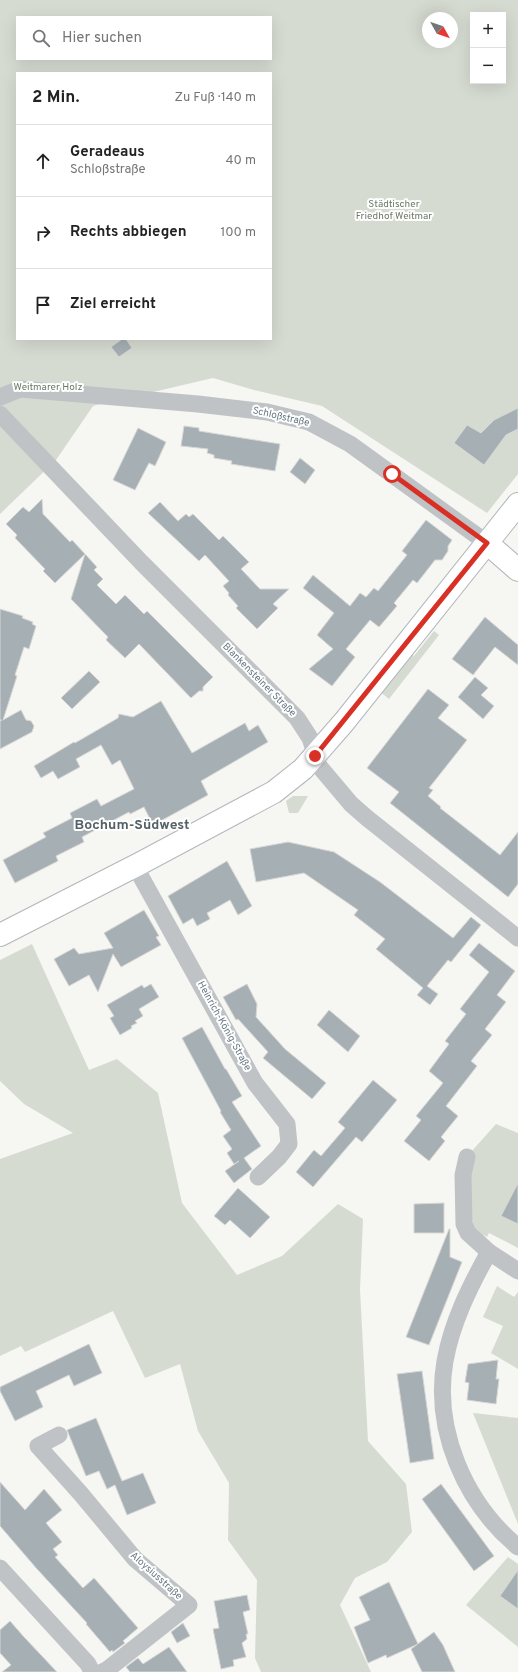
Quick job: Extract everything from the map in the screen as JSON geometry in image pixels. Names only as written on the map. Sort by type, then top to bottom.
[{"type":"main road","points":[[0,935],[135,866],[274,792],[303,769],[518,504]]},
{"type":"main road","name":"Schloßstraße","points":[[487,543],[518,570]]},
{"type":"street","name":"Schloßstraße","points":[[0,397],[20,389],[251,410],[309,422],[350,444],[487,543]]},
{"type":"street","name":"Blankensteiner Straße","points":[[0,414],[141,562],[297,718],[310,738],[319,766],[351,804],[518,938]]},
{"type":"street","name":"Heinrich-König-Straße","points":[[135,866],[255,1083],[287,1124],[288,1144],[279,1157],[258,1177]]},
{"type":"street","points":[[467,1157],[462,1175],[465,1228],[468,1233],[489,1252],[518,1271]]},
{"type":"street","points":[[489,1252],[465,1299],[457,1319],[445,1360],[443,1383],[444,1405],[452,1450],[468,1488],[481,1509],[518,1547]]},
{"type":"street","name":"Aloysiusstraße","points":[[59,1435],[38,1446],[81,1494],[135,1559],[189,1605],[108,1669],[102,1672]]},
{"type":"street","points":[[0,1568],[88,1664],[92,1672]]},
{"type":"green space","name":"Städtischer Friedhof Weitmar","points":[[0,0],[518,0],[518,474],[487,513],[322,406],[254,390],[213,378],[93,406],[56,460],[0,514]]},
{"type":"green space","points":[[434,631],[439,635],[389,699],[379,691],[409,652],[414,656]]},
{"type":"green space","points":[[293,796],[308,796],[298,813],[289,813],[286,801]]},
{"type":"green space","points":[[32,944],[89,1070],[117,1059],[158,1093],[182,1203],[237,1275],[282,1256],[338,1204],[363,1219],[360,1290],[368,1441],[406,1484],[412,1532],[387,1562],[355,1578],[340,1605],[371,1672],[261,1672],[255,1658],[257,1580],[228,1540],[229,1483],[198,1431],[180,1364],[145,1378],[113,1311],[25,1352],[21,1346],[0,1356],[0,1159],[73,1133],[24,1104],[0,1081],[0,960]]},
{"type":"green space","points":[[496,1124],[518,1133],[518,1248],[489,1233],[487,1237],[478,1233],[473,1226],[470,1194],[471,1152]]},
{"type":"green space","points":[[497,1286],[514,1297],[518,1292],[518,1369],[491,1353],[503,1326],[483,1317]]},
{"type":"green space","points":[[473,1413],[518,1418],[518,1524]]},
{"type":"green space","points":[[508,1557],[518,1564],[518,1647],[466,1605]]},
{"type":"building","points":[[121,340],[127,340],[132,348],[119,357],[111,347]]},
{"type":"building","points":[[518,408],[518,429],[506,435],[484,465],[454,443],[467,425],[481,433],[494,420]]},
{"type":"building","points":[[184,426],[199,428],[199,431],[280,444],[275,471],[231,464],[232,461],[214,458],[214,455],[207,453],[208,449],[181,446]]},
{"type":"building","points":[[138,428],[166,442],[155,466],[149,463],[135,490],[113,480]]},
{"type":"building","points":[[300,458],[315,470],[305,484],[290,472]]},
{"type":"building","points":[[42,499],[43,514],[70,542],[72,540],[85,554],[55,583],[43,571],[45,569],[15,538],[17,535],[6,524],[23,507],[29,512]]},
{"type":"building","points":[[160,502],[178,521],[186,514],[189,517],[193,514],[219,540],[223,536],[249,562],[241,569],[260,589],[289,589],[273,604],[278,608],[257,629],[236,608],[238,606],[228,595],[229,593],[223,586],[229,581],[205,555],[199,561],[148,513]]},
{"type":"building","points":[[426,520],[452,540],[448,546],[448,551],[442,560],[435,560],[417,583],[413,580],[394,603],[397,606],[379,627],[370,620],[346,649],[355,657],[332,686],[309,669],[333,649],[317,635],[334,613],[303,588],[313,575],[350,606],[360,593],[366,597],[374,588],[378,591],[407,555],[402,551]]},
{"type":"building","points":[[85,554],[97,567],[94,570],[103,579],[97,585],[116,604],[125,595],[144,614],[147,611],[213,677],[203,687],[203,691],[199,691],[191,698],[139,644],[125,658],[106,640],[108,637],[71,599]]},
{"type":"building","points":[[0,609],[23,616],[22,618],[33,622],[32,624],[36,626],[29,649],[24,647],[15,675],[17,676],[3,720],[21,710],[26,720],[31,721],[34,726],[32,732],[0,749],[0,721],[2,720],[0,720]]},
{"type":"building","points":[[485,617],[518,645],[518,665],[495,647],[473,675],[452,659]]},
{"type":"building","points":[[89,671],[100,682],[72,709],[61,698]]},
{"type":"building","points":[[475,677],[488,688],[481,695],[494,706],[483,719],[458,697]]},
{"type":"building","points":[[428,689],[449,705],[438,718],[467,740],[429,788],[433,790],[428,796],[441,807],[440,808],[500,855],[518,832],[518,884],[508,897],[390,803],[399,792],[367,768]]},
{"type":"building","points":[[161,701],[192,753],[245,723],[249,731],[258,725],[268,742],[201,781],[208,795],[153,825],[144,807],[130,814],[129,812],[82,837],[84,842],[56,856],[58,861],[15,883],[3,860],[46,837],[43,833],[72,818],[70,813],[97,799],[101,806],[134,789],[120,760],[112,765],[101,745],[76,759],[80,767],[58,779],[53,771],[41,778],[34,766],[118,718],[119,714],[133,717]]},
{"type":"building","points":[[288,842],[334,852],[380,882],[453,938],[471,917],[481,925],[451,962],[448,960],[427,986],[438,994],[430,1005],[417,995],[423,988],[376,949],[385,939],[354,915],[358,910],[304,873],[256,882],[250,849]]},
{"type":"building","points":[[227,861],[252,906],[238,915],[230,900],[207,913],[210,919],[197,926],[193,918],[183,924],[168,896]]},
{"type":"building","points":[[144,910],[159,936],[156,937],[161,945],[121,967],[113,954],[98,992],[89,975],[69,986],[54,959],[74,948],[79,954],[113,948],[104,933]]},
{"type":"building","points":[[479,943],[515,971],[497,995],[506,1002],[485,1029],[492,1035],[471,1061],[477,1066],[446,1106],[458,1116],[441,1137],[445,1141],[429,1161],[404,1141],[421,1120],[416,1116],[443,1083],[429,1071],[449,1044],[445,1041],[466,1014],[460,1009],[489,972],[469,955]]},
{"type":"building","points":[[151,984],[159,997],[139,1009],[143,1016],[135,1021],[137,1023],[131,1026],[132,1028],[120,1035],[110,1018],[114,1016],[107,1005],[142,985],[144,988]]},
{"type":"building","points":[[247,984],[257,1004],[256,1017],[285,1049],[326,1083],[312,1099],[263,1058],[268,1052],[238,1019],[236,1020],[223,997]]},
{"type":"building","points":[[329,1010],[360,1036],[348,1052],[317,1025]]},
{"type":"building","points":[[202,1027],[242,1096],[232,1102],[261,1146],[244,1158],[252,1169],[234,1183],[225,1171],[239,1161],[234,1164],[227,1153],[232,1149],[223,1136],[231,1130],[220,1112],[221,1111],[182,1038]]},
{"type":"building","points":[[373,1080],[397,1100],[362,1142],[356,1137],[313,1187],[296,1172],[314,1150],[321,1156],[345,1128],[338,1122]]},
{"type":"building","points":[[518,1183],[518,1224],[501,1216]]},
{"type":"building","points":[[238,1188],[270,1217],[250,1238],[230,1220],[225,1225],[214,1216]]},
{"type":"building","points":[[444,1203],[444,1233],[414,1233],[414,1204]]},
{"type":"building","points":[[449,1229],[450,1257],[462,1262],[429,1345],[406,1337]]},
{"type":"building","points":[[89,1344],[102,1373],[74,1386],[69,1375],[36,1391],[43,1407],[15,1421],[0,1391],[0,1387]]},
{"type":"building","points":[[498,1360],[496,1379],[499,1379],[496,1404],[467,1400],[469,1383],[465,1382],[468,1364]]},
{"type":"building","points":[[422,1371],[434,1459],[410,1463],[397,1374]]},
{"type":"building","points":[[96,1418],[122,1481],[143,1473],[156,1503],[127,1515],[115,1485],[107,1489],[99,1471],[86,1476],[67,1430]]},
{"type":"building","points":[[0,1482],[25,1510],[44,1489],[62,1510],[46,1523],[62,1542],[53,1549],[58,1555],[55,1557],[83,1588],[94,1578],[138,1628],[123,1641],[125,1643],[113,1652],[112,1650],[110,1652],[86,1624],[87,1623],[0,1526]]},
{"type":"building","points":[[441,1484],[494,1556],[474,1571],[422,1499]]},
{"type":"building","points":[[518,1570],[518,1609],[500,1596]]},
{"type":"building","points":[[389,1582],[418,1644],[387,1658],[386,1655],[368,1663],[354,1627],[370,1620],[359,1597]]},
{"type":"building","points":[[247,1595],[250,1610],[243,1612],[248,1634],[246,1634],[247,1639],[242,1643],[246,1657],[233,1660],[234,1666],[221,1669],[213,1629],[219,1628],[214,1601]]},
{"type":"building","points":[[10,1621],[57,1672],[2,1672],[11,1665],[0,1653],[0,1630]]},
{"type":"building","points":[[183,1623],[190,1636],[177,1643],[171,1632]]},
{"type":"building","points":[[434,1632],[443,1645],[455,1672],[422,1672],[411,1649]]},
{"type":"building","points":[[169,1647],[187,1672],[130,1672],[126,1667],[138,1658],[143,1664]]},
{"type":"district","name":"Bochum-Südwest","points":[[132,825]]},
{"type":"route","points":[[315,756],[344,722],[487,543],[392,474]]},
{"type":"park label","name":"Weitmarer Holz","points":[[48,387]]}]
